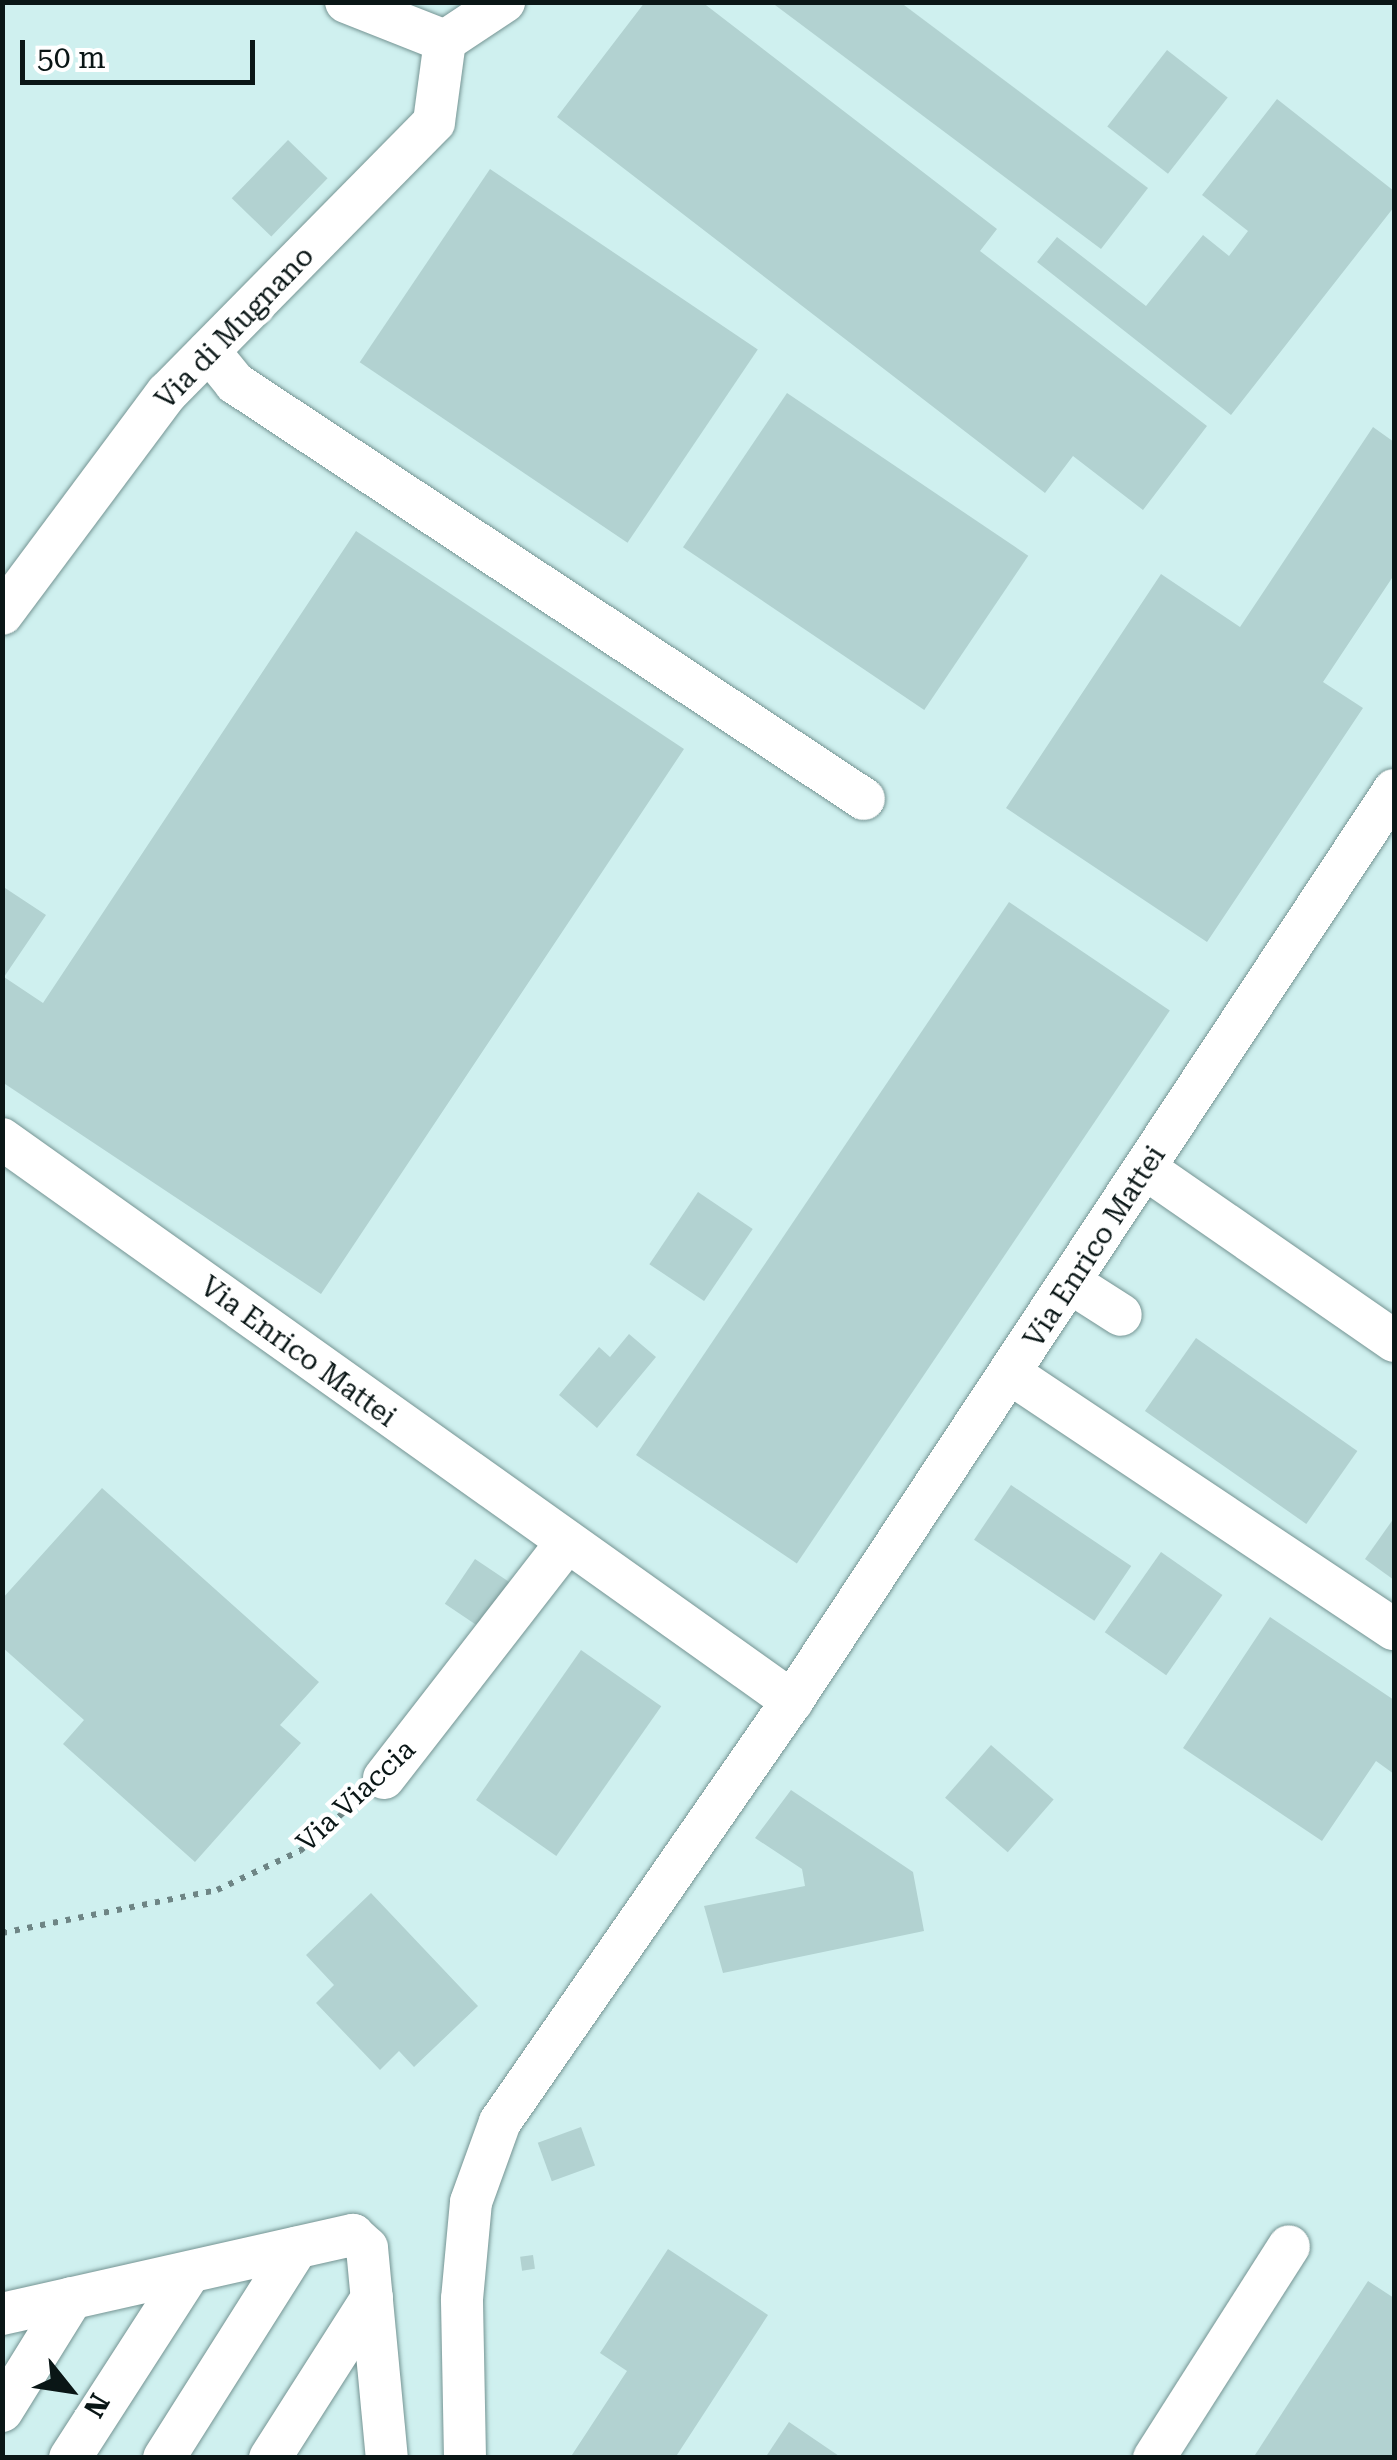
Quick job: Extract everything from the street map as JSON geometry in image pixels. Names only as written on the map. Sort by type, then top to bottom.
[{"type":"street","points":[[346,2],[445,41],[504,2]]},
{"type":"street","name":"Via di Mugnano","points":[[2,614],[209,352],[434,122],[445,41]]},
{"type":"street","points":[[209,352],[236,382],[864,798]]},
{"type":"street","name":"Via Enrico Mattei","points":[[465,2458],[462,2299],[482,2161],[1071,1283],[1394,790]]},
{"type":"street","name":"Via Enrico Mattei","points":[[2,1139],[566,1544],[792,1701]]},
{"type":"street","points":[[1146,1169],[1394,1341]]},
{"type":"street","points":[[1071,1283],[1121,1316]]},
{"type":"street","points":[[1010,1374],[1394,1629]]},
{"type":"street","name":"Via Viaccia","points":[[384,1778],[566,1544]]},
{"type":"street","points":[[2,2314],[297,2248],[364,2240],[372,2298],[379,2448]]},
{"type":"street","points":[[1154,2458],[1290,2246]]},
{"type":"street","points":[[164,2458],[297,2248]]},
{"type":"street","points":[[70,2458],[190,2272]]},
{"type":"street","points":[[2,2411],[72,2298]]},
{"type":"street","points":[[270,2458],[372,2298]]},
{"type":"path","name":"Via Viaccia","points":[[2,1933],[217,1890],[300,1851],[384,1778]]},
{"type":"building","points":[[645,2],[702,2],[997,229],[980,251],[1207,426],[1143,510],[1073,456],[1045,493],[557,117]]},
{"type":"building","points":[[771,2],[900,2],[1148,188],[1101,249]]},
{"type":"building","points":[[1167,50],[1228,97],[1168,174],[1107,126]]},
{"type":"building","points":[[1277,99],[1394,191],[1394,207],[1231,415],[1037,262],[1057,237],[1146,306],[1203,235],[1229,256],[1248,231],[1202,195]]},
{"type":"building","points":[[288,140],[328,178],[271,236],[232,198]]},
{"type":"building","points":[[490,169],[758,350],[627,543],[360,362]]},
{"type":"building","points":[[787,393],[1028,556],[924,710],[683,547]]},
{"type":"building","points":[[1373,427],[1394,442],[1394,575],[1323,682],[1363,708],[1207,942],[1006,808],[1161,574],[1240,627]]},
{"type":"building","points":[[356,531],[684,749],[321,1294],[2,1082],[2,886],[46,915],[4,977],[43,1003]]},
{"type":"building","points":[[1009,902],[1170,1010],[797,1563],[636,1455]]},
{"type":"building","points":[[698,1192],[753,1229],[704,1301],[649,1264]]},
{"type":"building","points":[[629,1334],[656,1357],[597,1428],[559,1395],[599,1347],[610,1357]]},
{"type":"building","points":[[1196,1338],[1357,1451],[1306,1524],[1145,1411]]},
{"type":"building","points":[[1011,1485],[1131,1566],[1094,1621],[974,1540]]},
{"type":"building","points":[[102,1488],[319,1682],[280,1725],[301,1743],[195,1862],[63,1744],[84,1720],[2,1647],[2,1599]]},
{"type":"building","points":[[1394,1518],[1394,1580],[1365,1559]]},
{"type":"building","points":[[1161,1552],[1222,1595],[1166,1675],[1105,1632]]},
{"type":"building","points":[[475,1559],[515,1586],[485,1631],[445,1604]]},
{"type":"building","points":[[1270,1617],[1394,1700],[1394,1774],[1376,1761],[1322,1841],[1183,1748]]},
{"type":"building","points":[[581,1650],[661,1706],[556,1856],[476,1800]]},
{"type":"building","points":[[991,1745],[1054,1799],[1008,1852],[945,1798]]},
{"type":"building","points":[[791,1790],[913,1872],[924,1931],[723,1973],[704,1906],[805,1886],[802,1869],[755,1838]]},
{"type":"building","points":[[371,1893],[478,2006],[414,2067],[399,2051],[380,2070],[316,2003],[334,1985],[306,1955]]},
{"type":"building","points":[[581,2127],[595,2166],[552,2181],[538,2143]]},
{"type":"building","points":[[668,2249],[768,2315],[675,2458],[570,2458],[627,2371],[600,2353]]},
{"type":"building","points":[[533,2255],[535,2269],[522,2271],[520,2257]]},
{"type":"building","points":[[1368,2281],[1394,2298],[1394,2458],[1253,2458]]},
{"type":"building","points":[[789,2422],[842,2458],[765,2458]]}]
